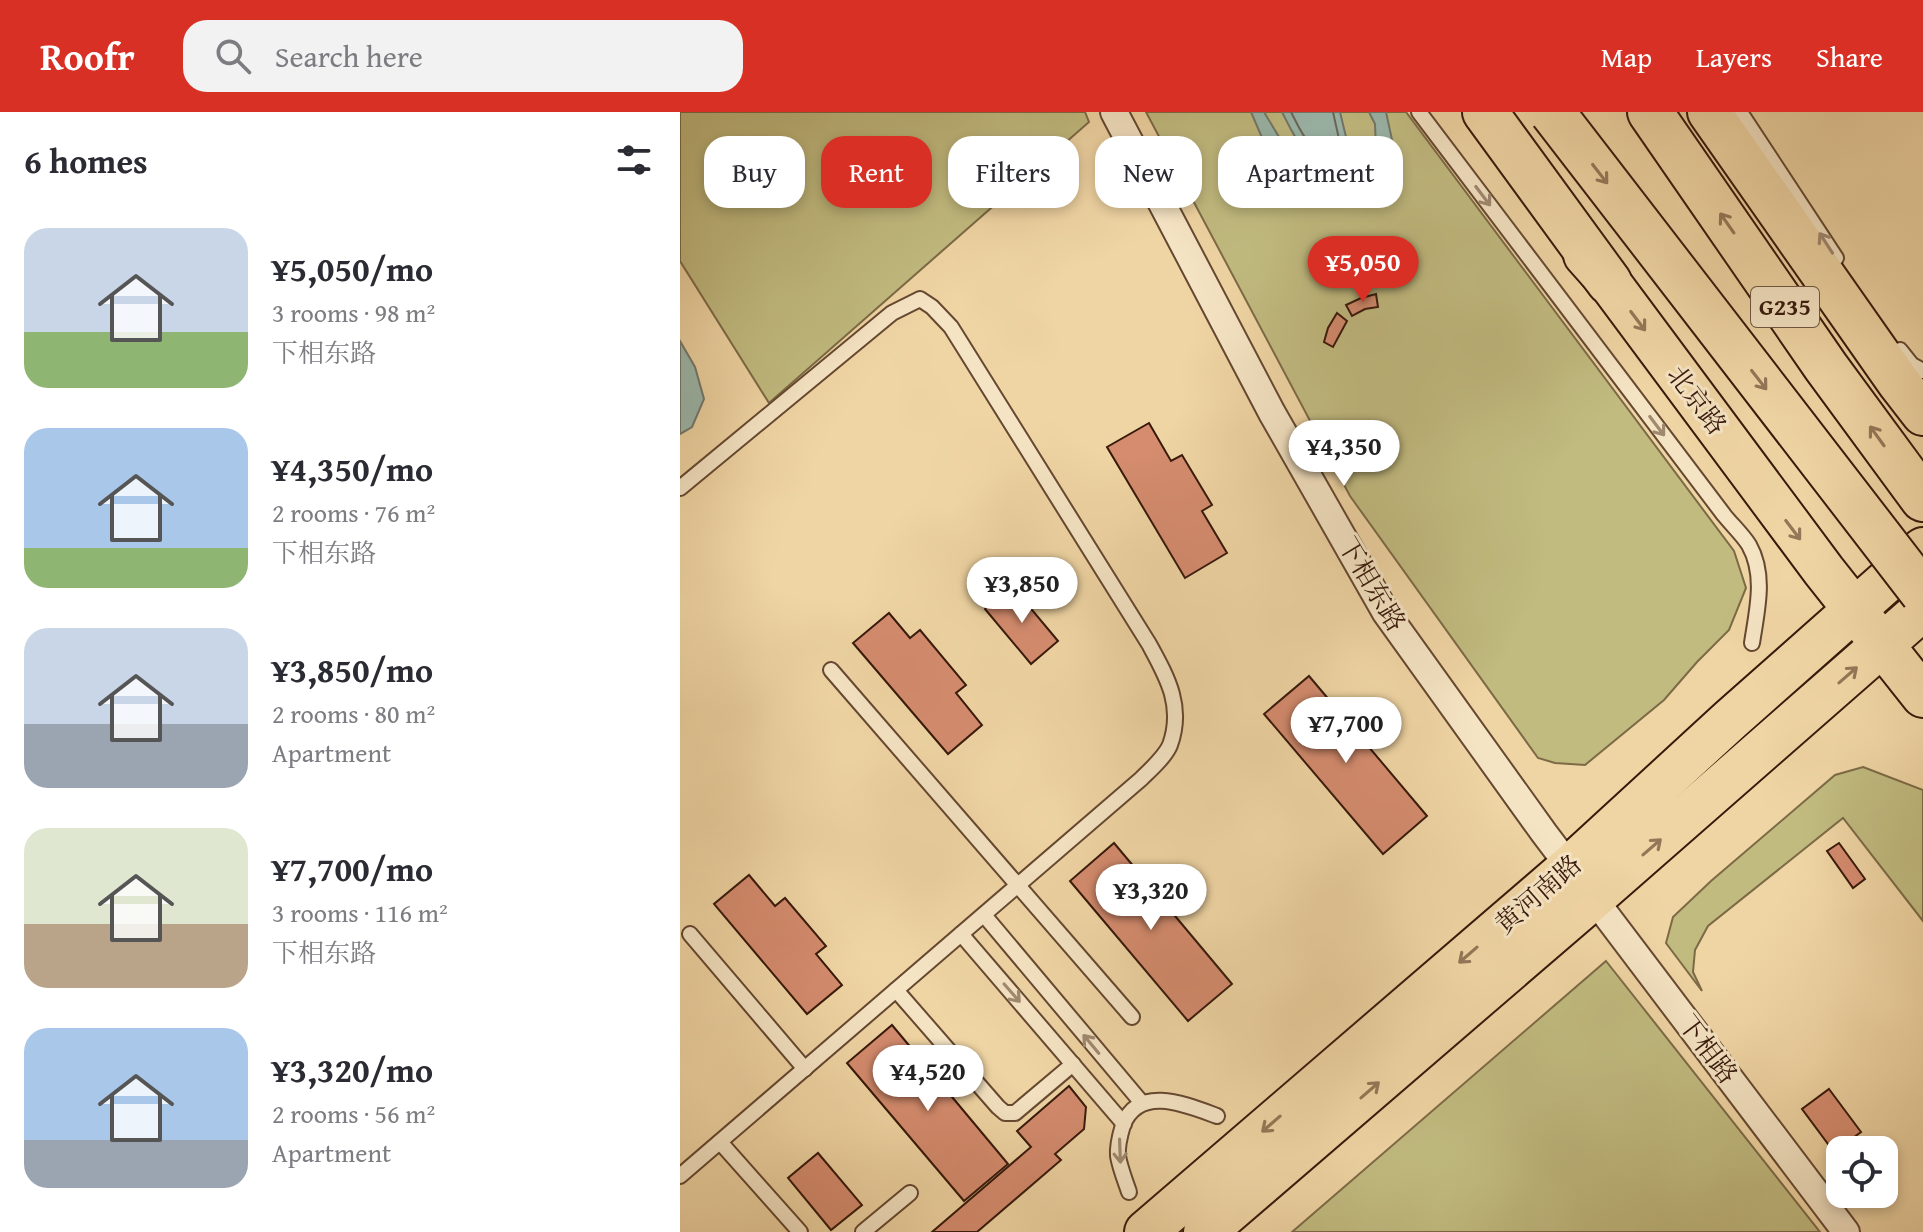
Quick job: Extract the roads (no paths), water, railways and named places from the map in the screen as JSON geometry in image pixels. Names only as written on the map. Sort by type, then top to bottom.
[{"type":"highway","points":[[1485,112],[1609,282]]},
{"type":"highway","points":[[1552,112],[1923,593]]},
{"type":"highway","name":"G235","points":[[1650,112],[1826,367],[1923,499]]},
{"type":"main road","name":"北京路","points":[[1461,112],[1609,282],[1854,609],[1923,696]]},
{"type":"main road","points":[[1709,112],[1923,414]]},
{"type":"main road","name":"黄河南路","points":[[1205,1232],[1581,882],[1854,609],[1923,549]]},
{"type":"main road","name":"黄河南路","points":[[1146,1232],[1581,882],[1883,645],[1923,609]]},
{"type":"street","name":"下相东路","points":[[1114,112],[1272,413],[1386,613],[1581,882]]},
{"type":"street","name":"下相路","points":[[1581,882],[1846,1232]]},
{"type":"lane","points":[[1419,112],[1715,503],[1748,542],[1757,562],[1760,590],[1752,643]]},
{"type":"lane","points":[[1740,112],[1843,268]]},
{"type":"lane","points":[[680,488],[892,313],[920,299],[951,327],[1149,644],[1173,694],[1174,722],[1169,748],[1141,779],[680,1176]]},
{"type":"lane","points":[[1894,343],[1912,365],[1923,371]]},
{"type":"lane","points":[[831,670],[1132,1017]]},
{"type":"lane","points":[[984,915],[1142,1103]]},
{"type":"lane","points":[[690,934],[805,1069]]},
{"type":"lane","points":[[961,934],[1124,1124]]},
{"type":"lane","points":[[896,990],[1005,1113],[1015,1113],[1073,1064]]},
{"type":"lane","points":[[1129,1192],[1117,1153],[1127,1115],[1142,1103],[1156,1100],[1183,1104],[1217,1116]]},
{"type":"lane","points":[[720,1142],[800,1232]]},
{"type":"lane","points":[[863,1232],[910,1193]]},
{"type":"water","points":[[1251,112],[1264,112],[1278,136],[1261,136]]},
{"type":"water","points":[[1282,112],[1340,112],[1346,136],[1295,136]]},
{"type":"water","points":[[1369,112],[1386,112],[1391,136],[1375,136],[1375,124]]},
{"type":"water","points":[[680,341],[695,367],[704,399],[692,427],[680,434]]}]
